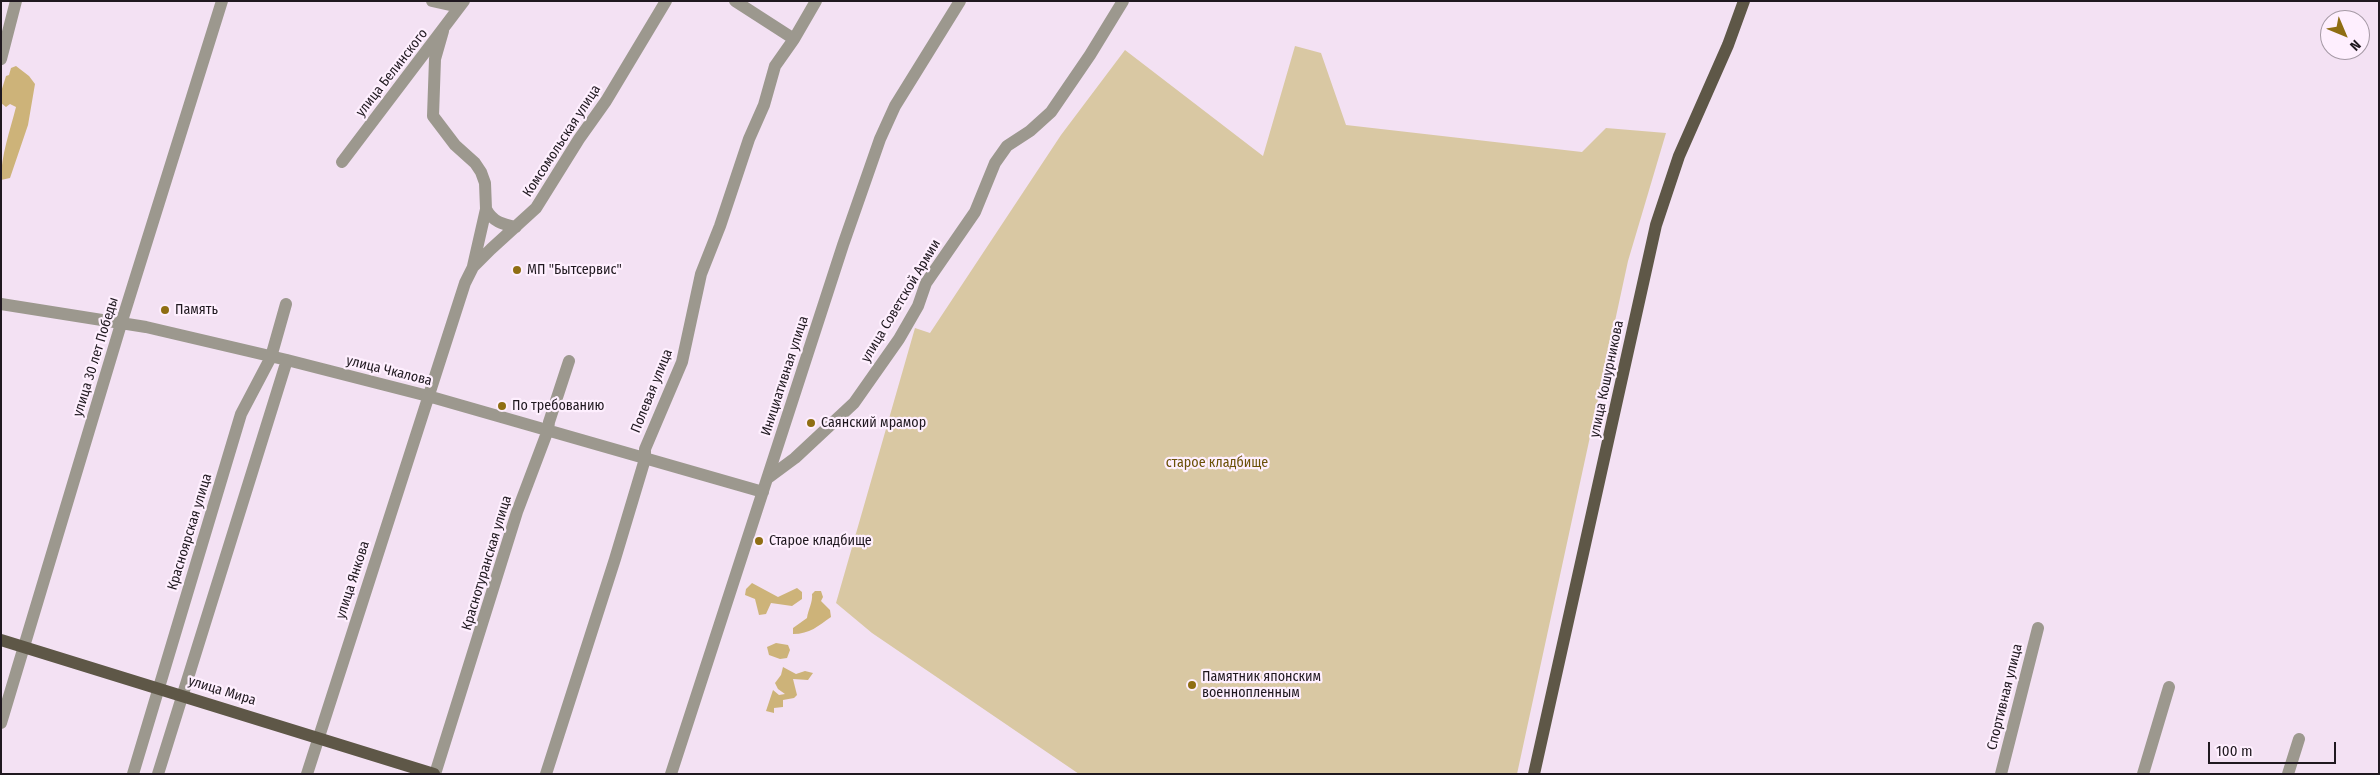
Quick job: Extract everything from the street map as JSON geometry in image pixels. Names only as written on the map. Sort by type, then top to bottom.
[{"type":"main road","name":"улица Кошурникова","points":[[1534,774],[1656,225],[1679,156],[1728,45],[1744,1]]},
{"type":"main road","name":"улица Мира","points":[[1,640],[434,774]]},
{"type":"street","points":[[1,59],[16,1]]},
{"type":"street","points":[[432,1],[462,4]]},
{"type":"street","name":"Комсомольская улица","points":[[428,396],[465,282],[473,267],[536,208],[579,139],[606,101],[666,1]]},
{"type":"street","points":[[735,1],[794,39]]},
{"type":"street","name":"Полевая улица","points":[[546,774],[615,559],[644,459],[645,449],[682,362],[701,274],[720,226],[749,138],[764,105],[775,66],[794,39],[816,1]]},
{"type":"street","name":"Инициативная улица","points":[[671,774],[843,245],[880,139],[895,106],[960,1]]},
{"type":"street","name":"улица Советской Армии","points":[[768,478],[796,458],[854,402],[899,339],[918,306],[926,284],[975,212],[995,162],[1007,146],[1030,131],[1051,112],[1095,48],[1123,1]]},
{"type":"street","name":"улица 30 лет Победы","points":[[1,723],[220,2]]},
{"type":"street","name":"улица Белинского","points":[[342,162],[462,4]]},
{"type":"street","points":[[443,30],[435,59],[433,116],[455,145],[482,172],[486,183],[486,209],[473,267]]},
{"type":"street","points":[[486,209],[491,218],[498,223],[516,228]]},
{"type":"street","name":"улица Чкалова","points":[[1,304],[146,327],[286,360],[428,396],[763,492]]},
{"type":"street","name":"Красноярская улица","points":[[134,774],[241,414],[271,357],[286,304]]},
{"type":"street","points":[[158,774],[286,360]]},
{"type":"street","name":"Краснотуранская улица","points":[[434,774],[481,633],[517,512],[548,430],[570,361]]},
{"type":"street","name":"улица Янкова","points":[[307,774],[428,396]]},
{"type":"street","name":"Спортивная улица","points":[[2001,774],[2038,628]]},
{"type":"street","points":[[2143,774],[2169,687]]},
{"type":"street","points":[[2288,774],[2298,738]]},
{"type":"green space","name":"старое кладбище","points":[[1295,46],[1321,53],[1346,125],[1582,152],[1606,128],[1666,133],[1628,261],[1517,774],[1079,774],[872,633],[836,603],[915,328],[930,333],[1061,135],[1125,50],[1263,156]]},
{"type":"shaded area","points":[[16,66],[29,76],[35,84],[28,125],[10,178],[1,180],[4,152],[16,107],[10,104],[6,107],[1,103],[1,92],[6,76],[9,75],[11,68]]},
{"type":"shaded area","points":[[752,583],[778,597],[797,588],[802,592],[802,599],[792,606],[771,603],[766,614],[759,615],[755,599],[745,595],[746,589]]},
{"type":"shaded area","points":[[815,591],[821,591],[823,597],[821,601],[830,610],[831,617],[809,631],[793,634],[793,628],[807,618],[812,594]]},
{"type":"shaded area","points":[[776,643],[788,645],[790,650],[787,658],[780,659],[769,655],[767,647]]},
{"type":"shaded area","points":[[783,667],[796,674],[805,671],[813,673],[808,680],[793,679],[797,695],[794,698],[783,700],[783,707],[774,708],[774,713],[766,711],[773,690],[779,695],[785,694],[778,689],[775,683],[781,675]]},
{"type":"place","name":"МП \"Бытсервис\"","points":[[517,270]]},
{"type":"place","name":"Память","points":[[165,310]]},
{"type":"place","name":"По требованию","points":[[502,406]]},
{"type":"place","name":"Саянский мрамор","points":[[811,423]]},
{"type":"place","name":"Старое кладбище","points":[[759,541]]},
{"type":"place","name":"Памятник японским военнопленным","points":[[1192,685]]}]
